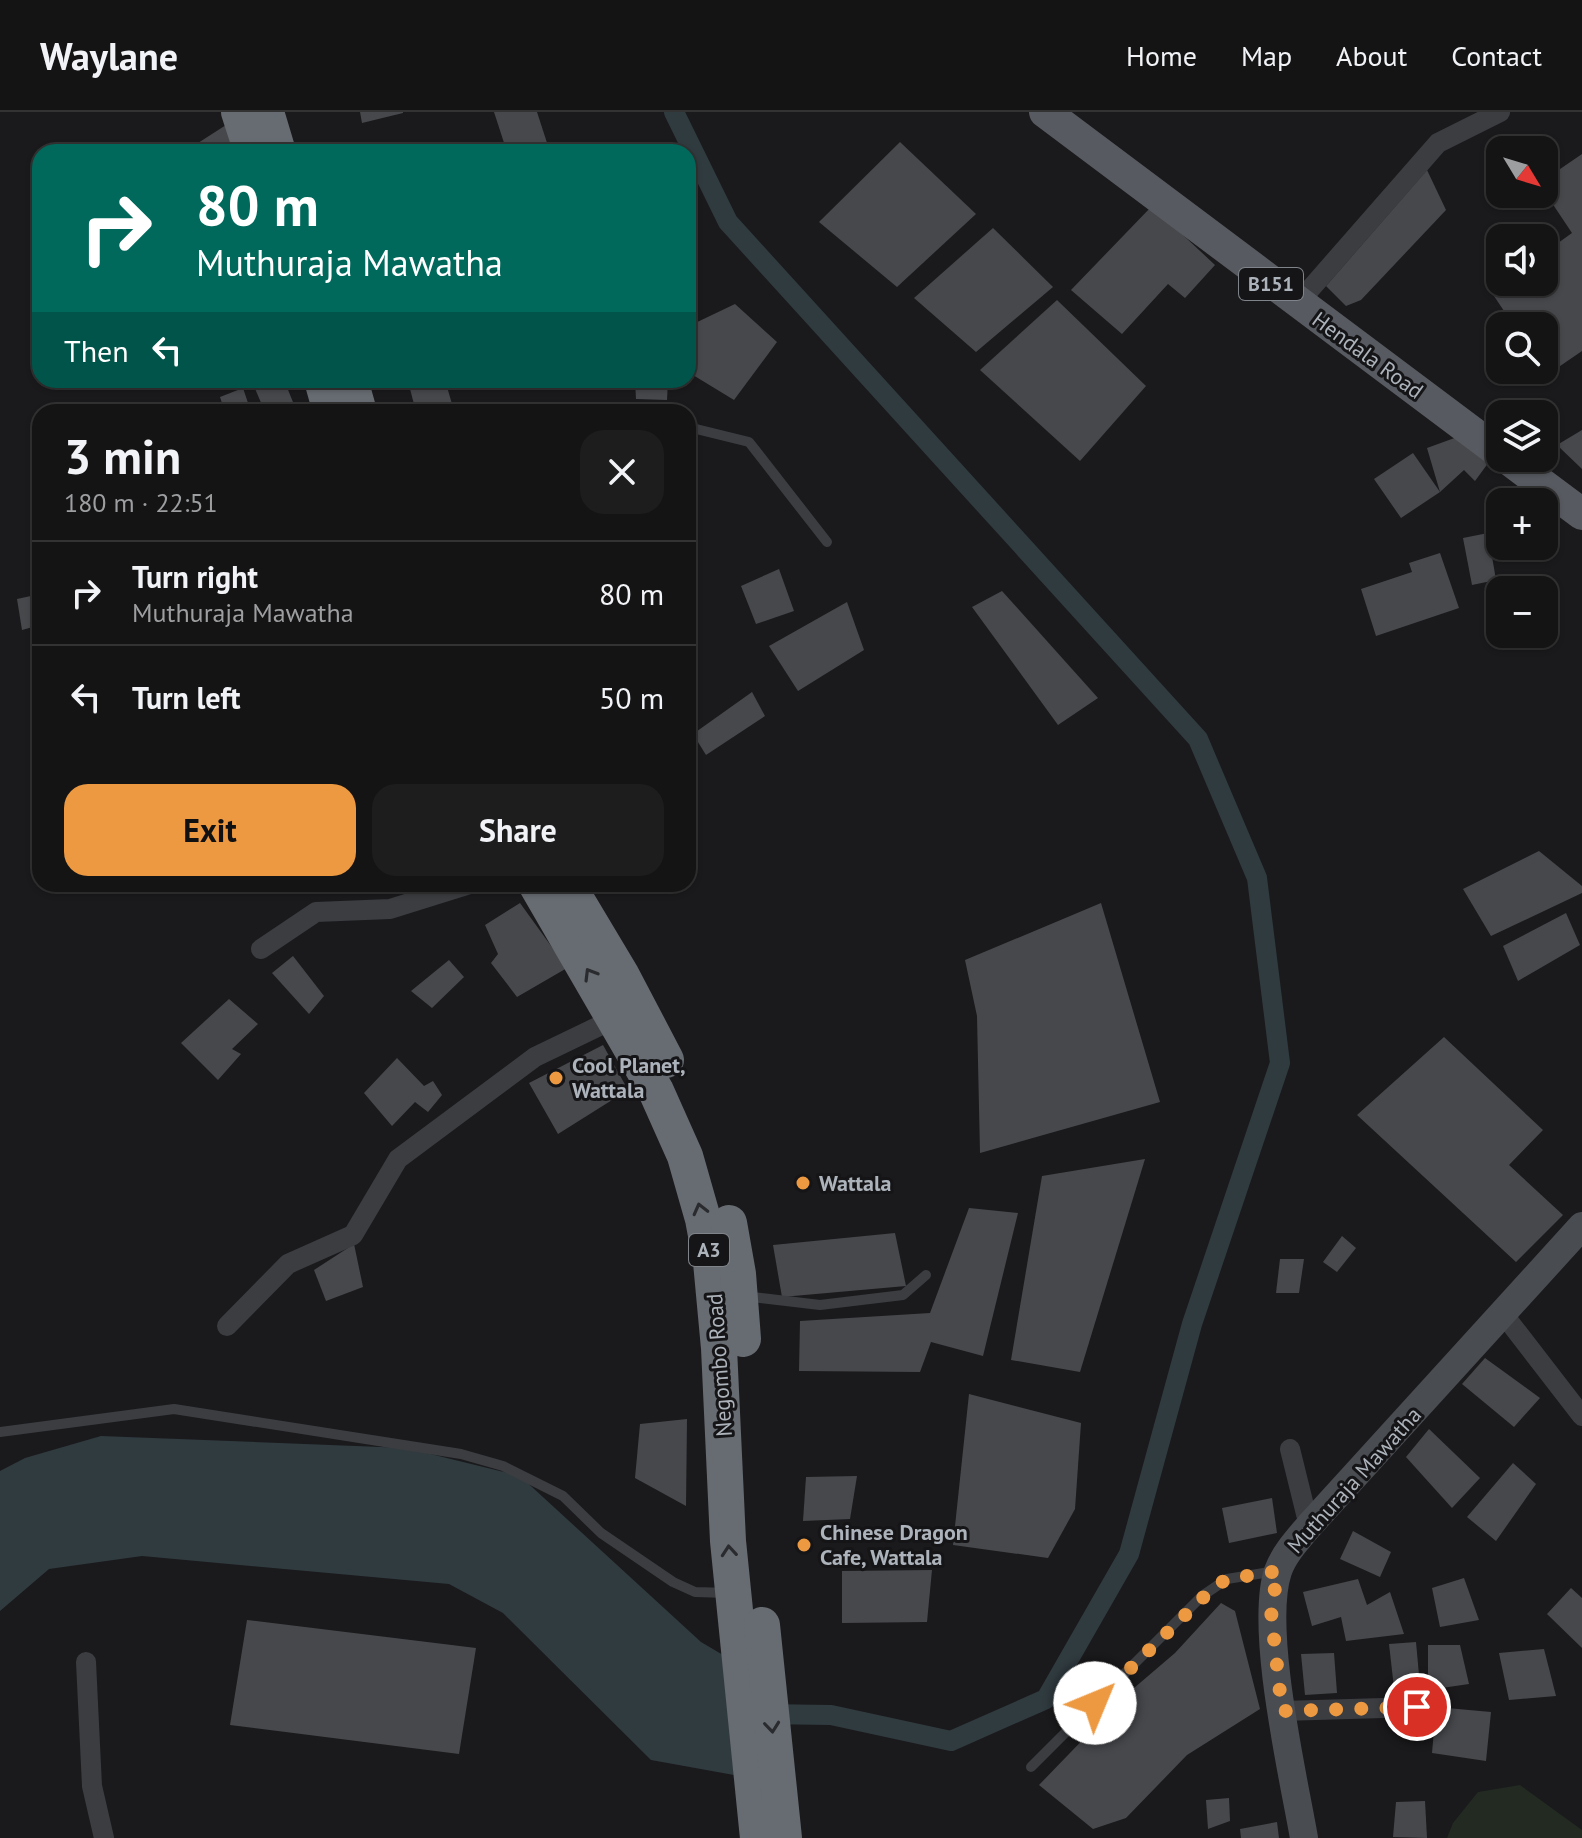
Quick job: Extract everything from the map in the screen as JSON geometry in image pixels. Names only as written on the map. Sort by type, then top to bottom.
[{"type":"highway","points":[[239,112],[249,144]]},
{"type":"highway","points":[[266,112],[276,144]]},
{"type":"highway","name":"Negombo Road","points":[[542,892],[695,1117],[716,1172],[735,1252],[727,1295],[733,1594],[752,1654]]},
{"type":"highway","name":"Negombo Road","points":[[571,892],[626,1012]]},
{"type":"highway","name":"Negombo Road","points":[[727,1295],[751,1533],[752,1654],[764,1814],[784,1838]]},
{"type":"main road","name":"Hendala Road","points":[[1045,112],[1486,443]]},
{"type":"main road","points":[[1526,472],[1582,514]]},
{"type":"street","points":[[1298,303],[1438,143],[1500,112]]},
{"type":"street","points":[[261,949],[316,912],[390,909],[444,892]]},
{"type":"street","points":[[227,1326],[288,1264],[353,1235],[398,1159],[535,1057],[626,1012]]},
{"type":"street","name":"Muthuraja Mawatha","points":[[1304,1838],[1282,1711],[1271,1611],[1278,1571],[1309,1526],[1582,1226]]},
{"type":"street","points":[[1504,1315],[1582,1416]]},
{"type":"street","points":[[1290,1449],[1309,1526]]},
{"type":"street","points":[[86,1662],[92,1786],[104,1838]]},
{"type":"street","points":[[1282,1711],[1417,1707]]},
{"type":"lane","points":[[696,429],[749,442],[827,542]]},
{"type":"lane","points":[[727,1295],[820,1305],[903,1295],[926,1275]]},
{"type":"lane","points":[[0,1432],[174,1409],[461,1454],[503,1466],[563,1496],[601,1533],[673,1582],[695,1592],[733,1594]]},
{"type":"lane","points":[[1031,1767],[1202,1596],[1227,1579],[1278,1571]]},
{"type":"shaded area","points":[[101,1436],[406,1448],[520,1476],[701,1642],[723,1655],[734,1775],[651,1760],[503,1613],[449,1584],[142,1556],[49,1569],[0,1611],[0,1471],[25,1458]]},
{"type":"shaded area","points":[[1520,1785],[1582,1830],[1582,1838],[1447,1838],[1453,1823],[1478,1792]]},
{"type":"building","points":[[360,112],[403,112],[403,113],[362,123]]},
{"type":"building","points":[[494,112],[537,112],[547,144],[504,144]]},
{"type":"building","points":[[226,125],[236,140],[230,144],[196,144]]},
{"type":"building","points":[[900,142],[976,214],[897,287],[819,222]]},
{"type":"building","points":[[1582,154],[1582,351],[1558,367],[1558,312],[1505,312],[1494,296],[1558,296],[1558,243],[1572,233],[1555,208],[1558,208],[1558,170]]},
{"type":"building","points":[[1427,170],[1446,210],[1361,300],[1346,306],[1326,286]]},
{"type":"building","points":[[1152,206],[1215,265],[1185,298],[1168,284],[1122,334],[1071,290]]},
{"type":"building","points":[[993,228],[1053,287],[976,352],[914,298]]},
{"type":"building","points":[[1057,300],[1146,386],[1080,461],[980,370]]},
{"type":"building","points":[[735,304],[777,342],[734,400],[696,377],[696,323]]},
{"type":"building","points":[[243,388],[248,404],[222,404],[220,397]]},
{"type":"building","points":[[255,388],[287,388],[294,404],[262,404]]},
{"type":"building","points":[[410,388],[447,388],[452,404],[414,404]]},
{"type":"building","points":[[635,388],[668,388],[667,400],[636,399]]},
{"type":"building","points":[[1582,430],[1582,469],[1558,446]]},
{"type":"building","points":[[1471,432],[1486,443],[1486,466],[1475,481],[1464,470],[1440,492],[1427,448]]},
{"type":"building","points":[[1413,453],[1440,492],[1401,518],[1374,479]]},
{"type":"building","points":[[1486,533],[1486,560],[1493,560],[1495,576],[1486,576],[1486,582],[1472,585],[1463,538]]},
{"type":"building","points":[[1440,553],[1459,608],[1376,636],[1361,589],[1412,572],[1409,563]]},
{"type":"building","points":[[779,569],[794,611],[756,624],[741,586]]},
{"type":"building","points":[[1002,591],[1098,698],[1058,725],[972,607]]},
{"type":"building","points":[[32,596],[32,627],[22,630],[17,599]]},
{"type":"building","points":[[847,602],[864,650],[798,691],[769,646]]},
{"type":"building","points":[[752,692],[765,716],[706,755],[696,739],[696,732]]},
{"type":"building","points":[[1539,851],[1582,886],[1582,893],[1491,936],[1463,889]]},
{"type":"building","points":[[520,903],[567,968],[517,997],[491,963],[498,954],[485,925]]},
{"type":"building","points":[[1101,903],[1160,1102],[980,1153],[977,1016],[965,960]]},
{"type":"building","points":[[1566,913],[1580,945],[1518,981],[1503,946]]},
{"type":"building","points":[[293,956],[324,996],[309,1014],[272,973]]},
{"type":"building","points":[[449,960],[464,977],[432,1008],[411,991]]},
{"type":"building","points":[[229,999],[258,1024],[232,1049],[241,1054],[218,1080],[181,1043]]},
{"type":"building","points":[[1444,1037],[1543,1130],[1509,1165],[1563,1215],[1516,1262],[1357,1115]]},
{"type":"building","points":[[603,1045],[628,1090],[558,1134],[529,1083]]},
{"type":"building","points":[[397,1058],[424,1086],[433,1081],[442,1095],[428,1112],[415,1102],[392,1126],[364,1093]]},
{"type":"building","points":[[1145,1159],[1080,1372],[1011,1360],[1042,1176]]},
{"type":"building","points":[[969,1208],[1018,1213],[983,1356],[931,1342],[920,1372],[799,1371],[800,1321],[930,1313]]},
{"type":"building","points":[[895,1233],[906,1286],[782,1297],[773,1245]]},
{"type":"building","points":[[1342,1236],[1356,1248],[1337,1272],[1323,1262]]},
{"type":"building","points":[[354,1244],[363,1287],[326,1301],[314,1270]]},
{"type":"building","points":[[1280,1259],[1304,1259],[1299,1293],[1276,1293]]},
{"type":"building","points":[[1485,1358],[1540,1398],[1514,1427],[1462,1384]]},
{"type":"building","points":[[969,1394],[1081,1423],[1075,1509],[1048,1558],[953,1545]]},
{"type":"building","points":[[687,1419],[686,1506],[635,1478],[640,1424]]},
{"type":"building","points":[[1429,1429],[1480,1478],[1452,1508],[1406,1457]]},
{"type":"building","points":[[1513,1463],[1536,1484],[1496,1541],[1467,1517]]},
{"type":"building","points":[[857,1476],[850,1519],[803,1521],[806,1477]]},
{"type":"building","points":[[1272,1498],[1277,1533],[1229,1543],[1222,1508]]},
{"type":"building","points":[[1353,1531],[1391,1552],[1380,1577],[1340,1559]]},
{"type":"building","points":[[932,1570],[927,1622],[842,1623],[842,1571]]},
{"type":"building","points":[[1464,1578],[1479,1620],[1440,1627],[1432,1588]]},
{"type":"building","points":[[1358,1579],[1367,1605],[1390,1592],[1404,1634],[1346,1641],[1341,1617],[1312,1626],[1303,1592]]},
{"type":"building","points":[[1571,1588],[1582,1598],[1582,1648],[1547,1614]]},
{"type":"building","points":[[1221,1603],[1235,1611],[1260,1709],[1187,1755],[1126,1818],[1093,1829],[1039,1785],[1127,1694],[1175,1653]]},
{"type":"building","points":[[247,1620],[476,1648],[459,1754],[230,1725]]},
{"type":"building","points":[[1416,1642],[1420,1686],[1394,1688],[1389,1644]]},
{"type":"building","points":[[1428,1645],[1460,1645],[1469,1684],[1428,1690]]},
{"type":"building","points":[[1544,1649],[1556,1696],[1509,1700],[1499,1653]]},
{"type":"building","points":[[1334,1653],[1337,1693],[1305,1695],[1301,1654]]},
{"type":"building","points":[[1436,1707],[1491,1712],[1486,1761],[1432,1753]]},
{"type":"building","points":[[1229,1798],[1230,1821],[1208,1829],[1206,1800]]},
{"type":"building","points":[[1425,1801],[1427,1838],[1393,1837],[1396,1802]]},
{"type":"building","points":[[1277,1822],[1279,1838],[1241,1838],[1240,1829]]},
{"type":"waterway","points":[[674,112],[690,144]]},
{"type":"waterway","points":[[696,157],[728,222],[1198,739],[1257,878],[1280,1063],[1192,1324],[1129,1554],[1046,1699],[951,1741],[831,1715],[763,1714]]},
{"type":"place","name":"Cool Planet, Wattala","points":[[556,1078]]},
{"type":"place","name":"Wattala","points":[[803,1183]]},
{"type":"place","name":"Chinese Dragon Cafe, Wattala","points":[[804,1545]]},
{"type":"route","points":[[1095,1703],[1214,1587],[1227,1579],[1278,1571],[1271,1611],[1282,1711],[1417,1707]]}]
